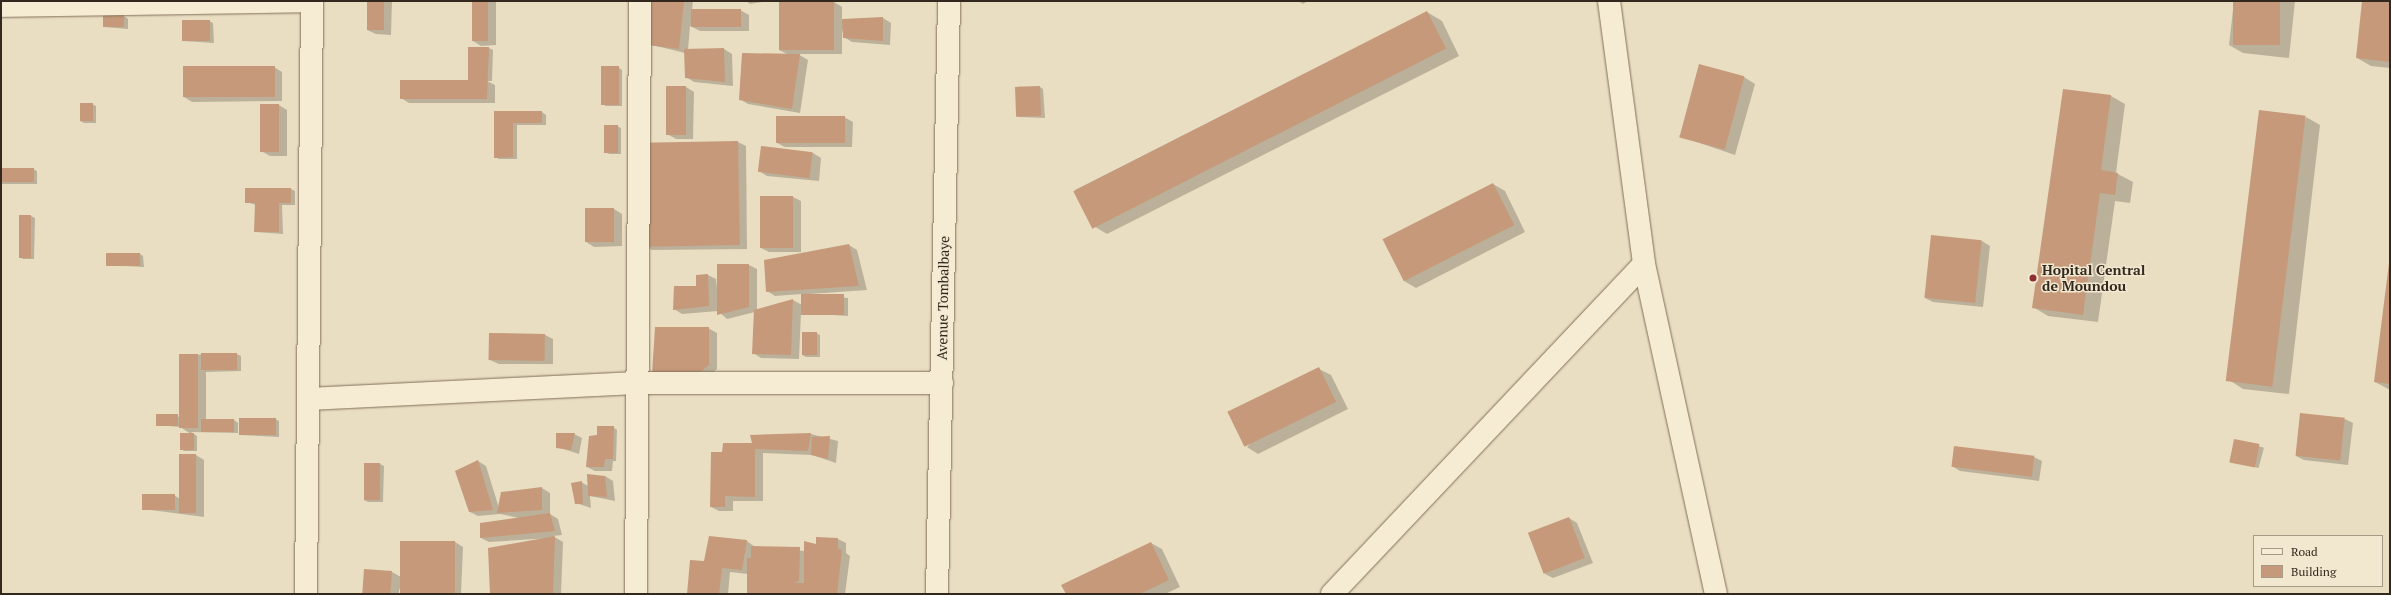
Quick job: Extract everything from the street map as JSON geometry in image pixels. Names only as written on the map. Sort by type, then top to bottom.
[{"type":"street","points":[[1,6],[312,1],[306,594]]},
{"type":"street","points":[[636,594],[640,1]]},
{"type":"street","name":"Avenue Tombalbaye","points":[[937,594],[949,1]]},
{"type":"street","points":[[1609,1],[1644,264],[1716,594]]},
{"type":"street","points":[[1332,594],[1644,264]]},
{"type":"street","points":[[308,399],[637,383],[942,383]]},
{"type":"building","points":[[367,1],[384,1],[384,30],[367,30]]},
{"type":"building","points":[[472,1],[488,1],[488,41],[472,41]]},
{"type":"building","points":[[646,1],[684,1],[679,49],[647,45]]},
{"type":"building","points":[[779,1],[834,1],[834,50],[779,50]]},
{"type":"building","points":[[2233,1],[2280,1],[2280,45],[2233,45]]},
{"type":"building","points":[[2362,1],[2390,1],[2390,62],[2356,58]]},
{"type":"building","points":[[691,9],[741,9],[741,27],[691,27]]},
{"type":"building","points":[[1427,11],[1446,48],[1092,229],[1073,191]]},
{"type":"building","points":[[103,15],[124,15],[124,27],[103,27]]},
{"type":"building","points":[[883,17],[883,41],[843,38],[842,19]]},
{"type":"building","points":[[182,20],[210,20],[210,41],[182,41]]},
{"type":"building","points":[[468,47],[489,47],[487,99],[400,99],[400,80],[468,80]]},
{"type":"building","points":[[724,48],[725,82],[685,78],[684,49]]},
{"type":"building","points":[[742,53],[800,54],[792,109],[739,100]]},
{"type":"building","points":[[1699,64],[1744,76],[1725,150],[1679,137]]},
{"type":"building","points":[[183,66],[275,66],[275,97],[183,97]]},
{"type":"building","points":[[601,66],[619,66],[619,105],[601,105]]},
{"type":"building","points":[[666,86],[686,86],[686,135],[666,135]]},
{"type":"building","points":[[1040,86],[1041,116],[1016,117],[1015,87]]},
{"type":"building","points":[[2063,89],[2111,95],[2101,170],[2118,173],[2115,195],[2100,193],[2083,315],[2032,308]]},
{"type":"building","points":[[80,103],[93,103],[93,121],[80,121]]},
{"type":"building","points":[[260,104],[279,104],[279,152],[260,152]]},
{"type":"building","points":[[2259,110],[2306,116],[2272,387],[2226,381]]},
{"type":"building","points":[[494,111],[542,111],[542,123],[513,123],[513,157],[494,158]]},
{"type":"building","points":[[776,116],[845,116],[845,143],[776,143]]},
{"type":"building","points":[[604,125],[618,125],[618,153],[604,153]]},
{"type":"building","points":[[738,141],[740,245],[644,247],[642,143]]},
{"type":"building","points":[[761,146],[813,152],[809,178],[758,172]]},
{"type":"building","points":[[1,168],[34,168],[34,182],[1,182]]},
{"type":"building","points":[[1493,183],[1514,225],[1404,281],[1383,239]]},
{"type":"building","points":[[245,188],[291,188],[291,203],[279,203],[279,232],[254,232],[255,203],[245,203]]},
{"type":"building","points":[[760,196],[793,196],[793,248],[760,248]]},
{"type":"building","points":[[585,208],[614,208],[614,242],[585,242]]},
{"type":"building","points":[[19,215],[31,215],[31,258],[19,258]]},
{"type":"building","points":[[1931,235],[1982,240],[1975,303],[1924,298]]},
{"type":"building","points":[[849,244],[859,286],[766,292],[764,260]]},
{"type":"building","points":[[106,253],[140,253],[140,266],[106,266]]},
{"type":"building","points":[[2390,263],[2390,384],[2374,382]]},
{"type":"building","points":[[717,264],[749,264],[749,307],[717,315]]},
{"type":"building","points":[[708,274],[709,306],[673,310],[674,286],[696,286],[696,275]]},
{"type":"building","points":[[801,294],[844,294],[844,315],[801,315]]},
{"type":"building","points":[[793,299],[791,355],[752,354],[754,310]]},
{"type":"building","points":[[655,327],[709,327],[709,365],[694,377],[652,374]]},
{"type":"building","points":[[802,332],[817,332],[817,355],[802,355]]},
{"type":"building","points":[[489,333],[545,334],[545,361],[489,360]]},
{"type":"building","points":[[201,353],[237,353],[237,370],[201,370]]},
{"type":"building","points":[[179,354],[198,354],[198,428],[179,428]]},
{"type":"building","points":[[1319,367],[1336,402],[1244,447],[1227,412]]},
{"type":"building","points":[[2300,413],[2345,418],[2340,460],[2296,456]]},
{"type":"building","points":[[156,414],[178,414],[178,426],[156,426]]},
{"type":"building","points":[[239,418],[276,418],[276,435],[239,435]]},
{"type":"building","points":[[201,419],[234,419],[234,432],[201,432]]},
{"type":"building","points":[[597,426],[614,426],[613,459],[605,459],[604,467],[586,467],[589,436],[597,435]]},
{"type":"building","points":[[180,433],[194,433],[194,450],[180,450]]},
{"type":"building","points":[[556,433],[575,433],[571,450],[556,448]]},
{"type":"building","points":[[811,433],[808,451],[755,449],[755,497],[725,496],[725,507],[710,507],[711,452],[722,452],[723,443],[752,443],[750,435]]},
{"type":"building","points":[[830,436],[828,459],[811,455],[812,437]]},
{"type":"building","points":[[2234,439],[2260,444],[2255,468],[2229,463]]},
{"type":"building","points":[[1954,446],[2034,456],[2032,477],[1951,467]]},
{"type":"building","points":[[179,454],[196,454],[196,513],[179,513]]},
{"type":"building","points":[[478,460],[493,510],[469,512],[455,471]]},
{"type":"building","points":[[364,463],[380,463],[380,500],[364,500]]},
{"type":"building","points":[[587,474],[605,476],[607,497],[588,496]]},
{"type":"building","points":[[582,481],[583,504],[575,504],[571,483]]},
{"type":"building","points":[[542,487],[542,510],[497,513],[501,492]]},
{"type":"building","points":[[142,494],[175,494],[175,510],[142,510]]},
{"type":"building","points":[[550,513],[555,531],[480,538],[480,523]]},
{"type":"building","points":[[1569,517],[1585,558],[1544,574],[1528,533]]},
{"type":"building","points":[[555,536],[553,594],[490,594],[488,548]]},
{"type":"building","points":[[709,536],[747,540],[742,570],[722,568],[719,594],[687,594],[690,560],[704,561]]},
{"type":"building","points":[[816,537],[838,538],[838,549],[842,550],[837,594],[747,594],[747,558],[751,558],[751,546],[800,547],[799,581],[793,583],[804,583],[804,541],[816,544]]},
{"type":"building","points":[[400,541],[455,541],[455,594],[400,594]]},
{"type":"building","points":[[1151,542],[1169,580],[1140,594],[1066,594],[1061,585]]},
{"type":"building","points":[[364,569],[392,571],[390,594],[362,594]]},
{"type":"place","name":"Hopital Central de Moundou","points":[[2033,278]]}]
